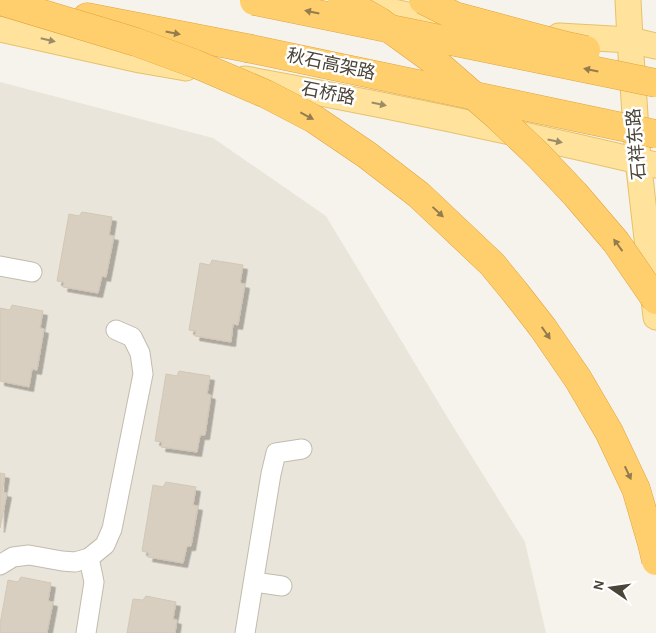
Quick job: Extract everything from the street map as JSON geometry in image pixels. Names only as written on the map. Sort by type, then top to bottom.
[{"type":"highway","name":"秋石高架路","points":[[5,0],[247,48],[656,134]]},
{"type":"highway","points":[[250,0],[656,83]]},
{"type":"highway","points":[[342,0],[379,21],[434,60],[538,155],[616,242],[656,300]]},
{"type":"highway","points":[[422,0],[455,16],[567,46],[656,63]]},
{"type":"highway","points":[[0,2],[136,42],[196,64],[266,94],[314,119],[367,155],[419,195],[492,264],[543,328],[578,379],[609,432],[636,489],[656,561]]},
{"type":"main road","points":[[334,0],[493,32],[630,40],[656,46]]},
{"type":"main road","name":"石祥东路","points":[[628,0],[630,40],[647,162],[656,317]]},
{"type":"main road","name":"石桥路","points":[[0,29],[140,60],[339,96],[647,162]]},
{"type":"street","points":[[0,266],[32,272]]},
{"type":"street","points":[[0,565],[13,557],[29,555],[75,562],[89,558],[105,545],[112,529],[143,374],[140,353],[132,337],[116,330]]},
{"type":"street","points":[[245,633],[276,453],[302,449]]},
{"type":"street","points":[[86,633],[94,582],[89,558]]},
{"type":"street","points":[[254,582],[282,586]]},
{"type":"shaded area","points":[[0,82],[213,138],[326,216],[525,542],[546,633],[0,633]]},
{"type":"building","points":[[82,212],[112,217],[109,235],[114,236],[106,277],[102,276],[98,293],[63,287],[64,282],[57,281],[69,214],[79,216]]},
{"type":"building","points":[[212,260],[243,265],[240,283],[245,284],[238,325],[233,324],[231,342],[195,336],[196,331],[189,330],[200,263],[210,265]]},
{"type":"building","points":[[12,305],[43,311],[40,328],[44,329],[37,370],[32,369],[29,387],[0,381],[0,308],[10,310]]},
{"type":"building","points":[[179,371],[210,376],[207,394],[211,395],[205,435],[200,435],[197,452],[161,447],[162,442],[155,441],[166,374],[177,376]]},
{"type":"building","points":[[0,473],[5,474],[2,492],[7,493],[0,528]]},
{"type":"building","points":[[166,482],[196,487],[193,505],[198,506],[191,546],[187,546],[183,563],[148,557],[149,553],[142,551],[153,485],[163,487]]},
{"type":"building","points":[[21,577],[51,583],[48,601],[53,602],[47,633],[0,633],[8,580],[18,582]]},
{"type":"building","points":[[146,596],[176,602],[173,619],[177,620],[175,633],[127,633],[133,599],[143,600]]}]
